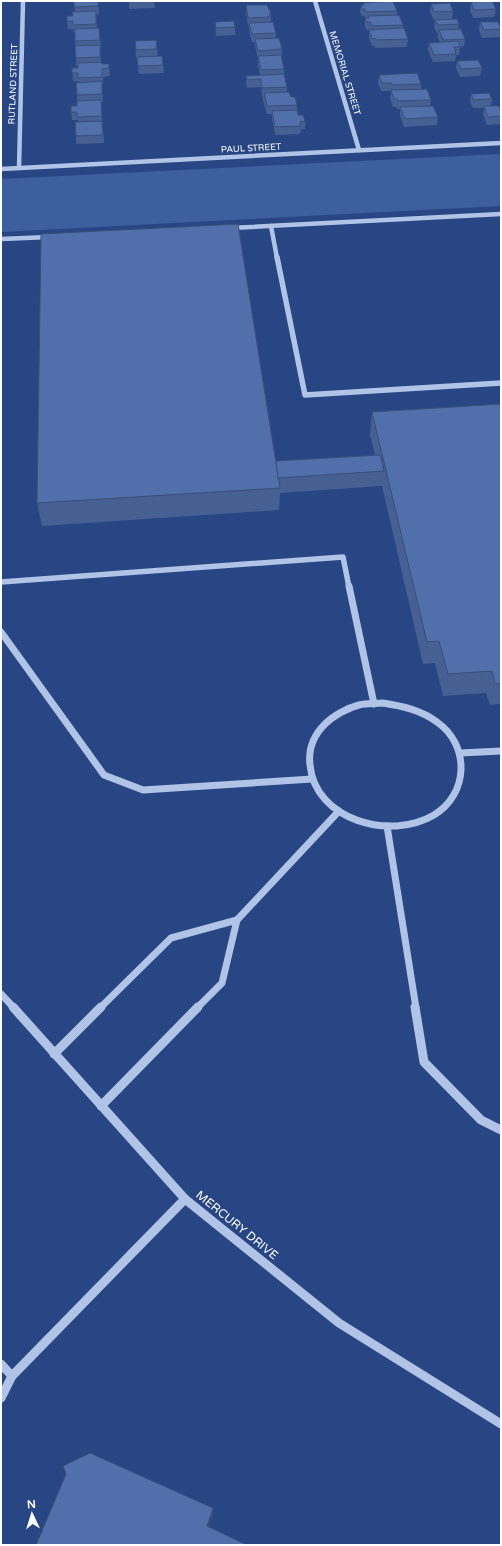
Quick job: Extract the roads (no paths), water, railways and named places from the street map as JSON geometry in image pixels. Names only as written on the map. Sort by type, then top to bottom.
[{"type":"street","name":"RUTLAND STREET","points":[[19,168],[24,1]]},
{"type":"street","name":"MEMORIAL STREET","points":[[315,1],[359,150]]},
{"type":"street","name":"PAUL STREET","points":[[1,169],[501,143]]},
{"type":"street","points":[[224,229],[501,214]]},
{"type":"street","points":[[271,226],[305,395],[501,382]]},
{"type":"street","points":[[1,239],[53,237]]},
{"type":"street","points":[[1,582],[343,556],[374,704]]},
{"type":"street","points":[[1,632],[104,774],[143,790],[312,778]]},
{"type":"street","points":[[383,703],[408,707],[431,718],[449,734],[460,753],[462,773],[457,792],[444,808],[425,820],[401,826],[376,826],[351,819],[331,807],[316,790],[308,769],[309,748],[319,729],[336,715],[358,706],[383,703]]},
{"type":"street","points":[[460,753],[501,751]]},
{"type":"street","points":[[102,1106],[222,983],[237,920],[339,811]]},
{"type":"street","points":[[387,826],[424,1062],[481,1120],[501,1130]]},
{"type":"street","points":[[54,1054],[171,938],[237,920]]},
{"type":"street","name":"MERCURY DRIVE","points":[[1,994],[185,1199],[339,1323],[501,1424]]},
{"type":"street","points":[[1,1398],[12,1376],[185,1199]]},
{"type":"street","points":[[1,1364],[12,1376]]}]
